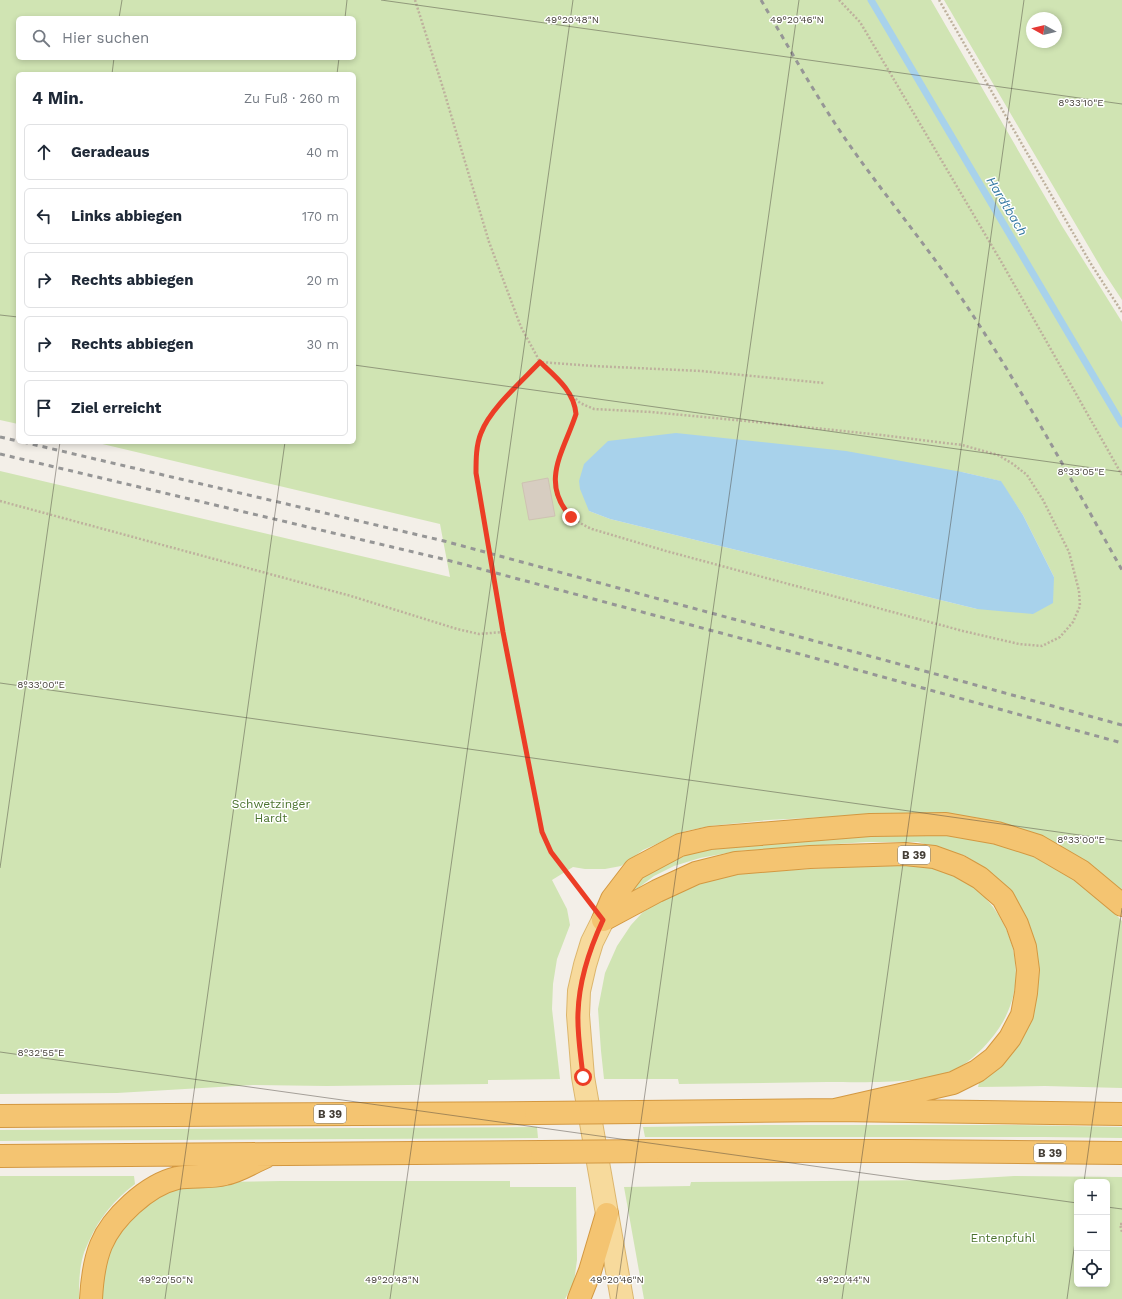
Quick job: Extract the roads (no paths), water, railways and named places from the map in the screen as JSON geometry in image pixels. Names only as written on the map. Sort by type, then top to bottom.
[{"type":"highway","points":[[603,920],[612,899],[635,869],[680,845],[710,838],[870,825],[946,824],[997,833],[1038,846],[1081,871],[1122,905]]},
{"type":"highway","name":"B 39","points":[[603,920],[657,891],[696,873],[736,863],[810,857],[905,854],[934,857],[959,866],[980,878],[1003,898],[1018,924],[1025,947],[1028,970],[1026,993],[1022,1015],[1010,1038],[994,1058],[977,1072],[953,1083],[835,1110]]},
{"type":"highway","name":"B 39","points":[[0,1116],[835,1110],[1122,1114]]},
{"type":"highway","name":"B 39","points":[[0,1156],[900,1151],[1122,1153]]},
{"type":"highway","name":"B 39","points":[[91,1299],[94,1269],[101,1245],[114,1223],[142,1196],[158,1186],[176,1178],[226,1174],[273,1154]]},
{"type":"highway","points":[[579,1299],[590,1271],[607,1214]]},
{"type":"main road","points":[[603,920],[592,942],[585,965],[579,991],[578,1015],[583,1077],[622,1299]]},
{"type":"water","points":[[676,433],[846,451],[962,472],[1001,481],[1023,515],[1054,577],[1053,603],[1033,614],[977,609],[610,519],[589,511],[580,489],[579,481],[584,464],[608,441]]},
{"type":"waterway","name":"Hardtbach","points":[[871,0],[1122,424]]},
{"type":"railway","points":[[761,0],[806,77],[848,143],[939,266],[977,321],[1041,427],[1122,570]]},
{"type":"railway","points":[[0,437],[16,441]]},
{"type":"railway","points":[[32,444],[444,541],[1122,725]]},
{"type":"railway","points":[[0,454],[447,560],[796,653],[1122,743]]},
{"type":"park label","name":"Schwetzinger Hardt","points":[[271,811]]},
{"type":"park label","name":"Entenpfuhl","points":[[1003,1238]]}]
